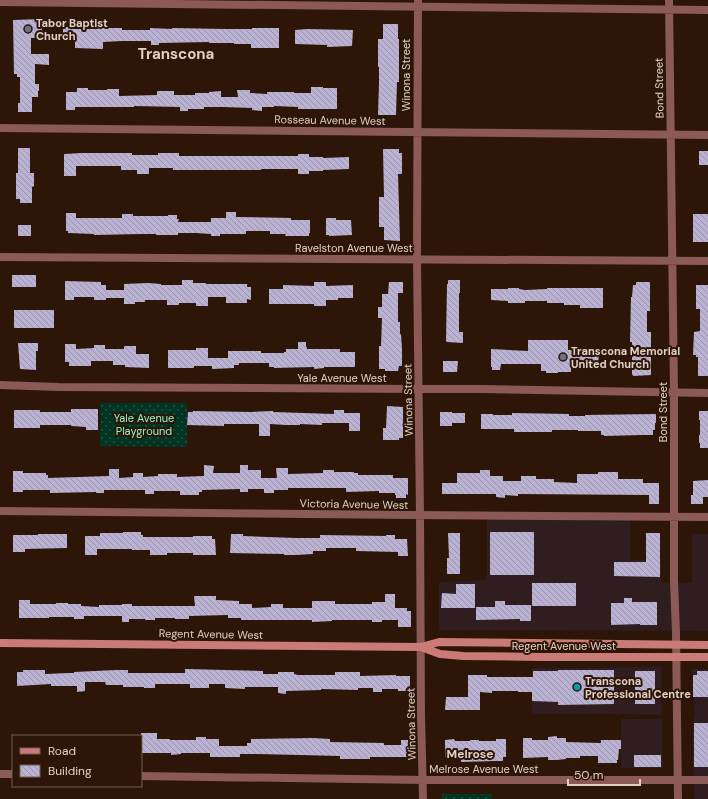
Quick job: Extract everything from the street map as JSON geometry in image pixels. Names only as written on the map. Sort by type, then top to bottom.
[{"type":"main road","name":"Regent Avenue West","points":[[0,643],[421,647],[439,642],[708,645]]},
{"type":"main road","name":"Regent Avenue West","points":[[421,647],[440,654],[463,656],[708,657]]},
{"type":"street","name":"Bond Street","points":[[669,0],[674,392],[674,581],[678,799]]},
{"type":"street","points":[[0,2],[418,3],[483,8],[708,10]]},
{"type":"street","name":"Winona Street","points":[[418,3],[417,259],[423,799]]},
{"type":"street","name":"Rosseau Avenue West","points":[[0,128],[708,135]]},
{"type":"street","name":"Ravelston Avenue West","points":[[0,257],[708,260]]},
{"type":"street","name":"Yale Avenue West","points":[[0,385],[59,387],[419,390],[482,389],[708,393]]},
{"type":"street","name":"Victoria Avenue West","points":[[0,511],[708,517]]},
{"type":"street","points":[[0,774],[12,774]]},
{"type":"street","name":"Melrose Avenue West","points":[[142,776],[423,780],[708,780]]},
{"type":"shaded area","points":[[630,518],[630,560],[661,560],[661,583],[692,583],[692,534],[708,534],[708,631],[439,630],[439,582],[487,580],[487,519]]},
{"type":"shaded area","points":[[661,667],[662,715],[532,714],[532,668]]},
{"type":"shaded area","points":[[692,669],[708,669],[708,799],[695,799],[693,722],[695,714]]},
{"type":"shaded area","points":[[621,719],[662,719],[663,768],[621,768]]},
{"type":"green space","name":"Yale Avenue Playground","points":[[100,403],[187,403],[187,447],[100,446]]},
{"type":"green space","points":[[442,794],[492,794],[492,799],[442,799]]},
{"type":"building","points":[[42,19],[42,38],[31,38],[31,54],[49,54],[49,65],[35,64],[35,84],[39,84],[38,97],[32,97],[32,112],[18,112],[18,103],[20,103],[20,77],[17,77],[17,74],[14,74],[13,20]]},
{"type":"building","points":[[383,24],[398,24],[399,82],[397,82],[396,115],[378,115],[378,39],[383,39]]},
{"type":"building","points":[[63,27],[71,27],[71,29],[92,29],[92,27],[103,27],[122,28],[122,30],[150,30],[150,28],[279,28],[279,48],[251,48],[251,44],[234,43],[159,43],[159,45],[151,45],[151,41],[122,41],[103,42],[103,49],[75,48],[75,41],[63,41]]},
{"type":"building","points":[[295,30],[353,30],[352,46],[327,47],[327,45],[295,44]]},
{"type":"building","points":[[311,87],[337,88],[337,109],[298,109],[298,107],[274,106],[262,107],[262,111],[252,110],[252,108],[204,107],[204,109],[188,109],[188,111],[180,111],[180,107],[134,106],[75,107],[75,110],[66,110],[66,92],[77,92],[77,88],[88,88],[88,90],[119,89],[119,96],[157,95],[157,91],[174,91],[174,95],[195,95],[195,93],[221,91],[221,97],[238,97],[237,90],[250,90],[250,93],[267,94],[267,92],[311,93]]},
{"type":"building","points":[[18,148],[30,148],[30,173],[34,173],[32,203],[20,203],[20,199],[16,199]]},
{"type":"building","points":[[383,149],[399,149],[399,153],[402,153],[402,174],[398,174],[400,241],[384,240],[384,227],[379,227],[379,197],[384,197]]},
{"type":"building","points":[[699,151],[708,151],[708,165],[699,165]]},
{"type":"building","points":[[132,153],[132,155],[158,155],[158,153],[179,153],[179,156],[298,156],[298,154],[309,154],[309,157],[349,157],[349,169],[309,171],[309,174],[298,174],[298,169],[173,170],[173,168],[149,168],[149,174],[137,174],[137,170],[121,170],[121,166],[76,166],[76,176],[64,176],[64,154]]},
{"type":"building","points":[[226,212],[236,212],[236,217],[291,218],[291,220],[310,220],[310,233],[309,236],[285,236],[286,234],[270,234],[270,231],[246,231],[246,234],[220,234],[220,236],[211,236],[211,234],[196,233],[178,233],[178,235],[94,235],[68,233],[68,231],[66,231],[66,213],[76,213],[76,218],[122,218],[122,214],[133,214],[133,216],[177,215],[177,219],[179,219],[178,222],[211,222],[211,218],[226,218]]},
{"type":"building","points":[[693,214],[708,214],[708,242],[693,242]]},
{"type":"building","points":[[326,218],[351,220],[352,235],[326,235]]},
{"type":"building","points":[[18,225],[31,225],[31,236],[18,236]]},
{"type":"building","points":[[12,275],[36,275],[36,287],[12,287]]},
{"type":"building","points":[[182,280],[193,280],[193,283],[206,284],[247,284],[247,287],[251,287],[251,300],[247,299],[247,303],[226,303],[226,297],[208,297],[208,306],[196,306],[196,303],[167,305],[167,300],[145,300],[145,302],[135,302],[135,304],[124,304],[124,298],[94,300],[94,297],[74,297],[74,300],[65,300],[65,281],[101,282],[101,285],[106,285],[106,290],[124,290],[124,284],[148,283],[161,285],[182,285]]},
{"type":"building","points":[[448,280],[460,280],[459,332],[463,332],[463,343],[446,341]]},
{"type":"building","points":[[314,282],[326,282],[326,286],[353,285],[353,298],[326,300],[326,306],[314,306],[314,304],[269,304],[269,289],[283,289],[283,285],[314,286]]},
{"type":"building","points":[[389,282],[403,282],[403,293],[398,293],[398,322],[400,322],[402,366],[399,366],[398,371],[385,371],[385,369],[379,369],[379,346],[381,346],[382,318],[378,318],[378,307],[382,307],[382,294],[388,294]]},
{"type":"building","points":[[636,282],[650,282],[650,311],[647,311],[647,332],[651,332],[651,375],[633,376],[632,374],[632,342],[630,342],[631,297],[633,285],[636,285]]},
{"type":"building","points":[[696,285],[708,285],[708,376],[698,376],[698,357],[693,355],[694,332],[700,331],[700,309],[696,309]]},
{"type":"building","points":[[519,288],[525,290],[547,288],[603,288],[603,308],[580,308],[580,305],[547,303],[547,301],[508,303],[508,301],[491,300],[491,289]]},
{"type":"building","points":[[14,310],[54,310],[54,328],[14,328]]},
{"type":"building","name":"Transcona Memorial United Church","points":[[528,340],[568,340],[568,350],[599,350],[598,366],[571,366],[571,372],[546,373],[546,371],[541,371],[541,364],[501,364],[500,370],[492,370],[491,349],[528,351]]},
{"type":"building","points":[[298,342],[306,342],[307,349],[340,349],[340,352],[355,352],[355,367],[324,367],[314,369],[314,367],[274,368],[269,367],[269,363],[239,363],[239,365],[234,365],[234,368],[212,369],[212,366],[194,366],[194,368],[168,368],[168,350],[196,350],[196,348],[208,348],[208,358],[228,358],[228,351],[284,353],[286,352],[286,349],[298,349]]},
{"type":"building","points":[[18,343],[38,343],[38,351],[36,351],[36,370],[20,369]]},
{"type":"building","points":[[65,344],[76,344],[76,349],[94,348],[94,345],[105,345],[105,349],[124,349],[124,346],[136,346],[136,354],[149,354],[149,368],[113,365],[113,361],[91,361],[91,366],[69,366],[69,362],[65,362]]},
{"type":"building","points":[[443,361],[458,361],[457,372],[443,372]]},
{"type":"building","points":[[387,406],[403,407],[403,438],[399,438],[399,440],[383,440],[383,428],[386,428]]},
{"type":"building","points":[[71,409],[98,409],[98,430],[86,430],[86,427],[71,425],[40,425],[40,428],[14,428],[14,410],[71,412]]},
{"type":"building","points":[[334,410],[344,410],[344,413],[360,413],[360,431],[349,431],[349,423],[322,423],[322,425],[270,424],[270,436],[259,436],[259,424],[224,424],[224,426],[187,425],[188,412],[193,411],[273,411],[334,414]]},
{"type":"building","points":[[699,411],[708,411],[708,448],[700,448]]},
{"type":"building","points":[[440,412],[465,413],[465,423],[452,423],[452,426],[440,426]]},
{"type":"building","points":[[512,413],[569,414],[569,416],[656,414],[656,423],[655,430],[653,430],[653,435],[604,436],[601,435],[601,431],[552,430],[552,432],[514,432],[514,429],[481,429],[481,414],[512,415]]},
{"type":"building","points":[[204,465],[214,466],[213,473],[240,473],[240,465],[248,465],[248,470],[261,470],[261,478],[277,478],[276,468],[288,468],[288,474],[323,473],[323,470],[334,470],[334,472],[354,472],[358,473],[358,475],[393,475],[393,478],[408,478],[408,495],[406,494],[406,498],[396,498],[395,493],[379,493],[379,491],[346,492],[346,488],[288,488],[288,490],[274,490],[274,493],[264,493],[264,489],[248,489],[248,492],[240,492],[240,489],[202,490],[202,492],[199,492],[199,495],[180,495],[180,491],[154,491],[154,494],[145,494],[145,490],[104,490],[104,493],[50,493],[50,490],[23,490],[23,492],[13,492],[13,471],[23,471],[23,473],[46,473],[48,478],[109,476],[109,469],[119,469],[119,478],[133,477],[133,473],[143,473],[143,477],[158,476],[158,474],[177,474],[177,477],[204,476]]},
{"type":"building","points":[[480,470],[490,470],[490,476],[503,476],[503,481],[521,481],[521,476],[536,476],[536,479],[554,479],[554,482],[577,483],[577,474],[618,472],[618,479],[643,479],[643,483],[659,483],[659,504],[649,504],[649,495],[518,494],[518,496],[505,495],[505,498],[496,497],[496,494],[442,494],[442,483],[457,483],[457,473],[480,473]]},
{"type":"building","points":[[708,480],[708,497],[703,497],[703,504],[691,504],[691,495],[693,495],[693,481]]},
{"type":"building","points":[[141,532],[143,537],[212,536],[212,539],[215,539],[216,555],[167,553],[167,555],[150,555],[150,550],[97,549],[97,555],[85,555],[85,536],[100,536],[100,533]]},
{"type":"building","points":[[490,532],[534,532],[534,575],[490,575]]},
{"type":"building","points":[[448,533],[460,533],[460,574],[447,574],[447,558],[449,558]]},
{"type":"building","points":[[646,533],[660,533],[660,577],[614,576],[614,562],[646,562]]},
{"type":"building","points":[[67,534],[67,548],[25,549],[25,552],[13,552],[13,535]]},
{"type":"building","points":[[231,534],[243,534],[243,536],[296,538],[320,538],[320,535],[395,535],[395,539],[407,539],[408,556],[398,556],[398,552],[356,551],[356,548],[326,548],[326,551],[313,551],[313,554],[296,555],[230,553]]},
{"type":"building","points":[[532,583],[576,583],[576,606],[532,606]]},
{"type":"building","points":[[456,584],[475,584],[475,608],[441,608],[442,593],[456,594]]},
{"type":"building","points":[[385,594],[395,594],[395,608],[407,608],[407,611],[411,611],[411,627],[398,627],[398,620],[382,620],[382,622],[372,622],[372,620],[332,620],[312,622],[312,620],[241,620],[241,618],[228,618],[228,615],[189,616],[189,619],[129,619],[129,622],[122,622],[122,616],[84,616],[84,619],[74,619],[74,617],[19,618],[19,600],[30,600],[30,604],[68,603],[81,604],[81,606],[99,607],[99,605],[122,604],[132,604],[132,606],[195,606],[194,596],[216,596],[216,600],[239,601],[239,604],[252,604],[252,608],[271,607],[271,604],[283,604],[283,608],[312,608],[312,601],[335,601],[335,604],[372,604],[372,602],[385,602]]},
{"type":"building","points":[[624,598],[632,598],[632,602],[657,602],[657,625],[611,625],[611,603],[624,603]]},
{"type":"building","points":[[495,601],[505,601],[505,605],[531,605],[531,621],[520,621],[520,619],[476,620],[476,607],[495,607]]},
{"type":"building","points":[[185,669],[263,671],[263,674],[294,672],[294,674],[298,675],[335,675],[335,672],[360,672],[360,676],[410,676],[410,691],[382,689],[382,692],[373,692],[373,688],[358,688],[358,690],[321,689],[286,691],[286,694],[278,693],[278,687],[245,687],[245,689],[225,688],[225,684],[209,684],[209,688],[190,688],[190,684],[155,684],[155,688],[144,688],[123,687],[123,685],[106,685],[105,682],[85,682],[85,691],[77,692],[77,686],[51,686],[51,684],[17,686],[17,672],[23,672],[23,670],[45,670],[45,674],[116,670],[128,670],[128,673],[185,673]]},
{"type":"building","points":[[614,670],[614,704],[558,705],[558,702],[532,701],[532,692],[492,691],[492,693],[480,692],[480,710],[445,710],[446,697],[468,697],[468,675],[487,675],[487,677],[533,677],[533,671]]},
{"type":"building","points":[[635,671],[655,671],[655,704],[635,704]]},
{"type":"building","points":[[697,671],[708,671],[708,697],[693,697],[693,675],[697,675]]},
{"type":"building","points":[[694,723],[708,723],[708,767],[694,767]]},
{"type":"building","points":[[141,733],[157,733],[157,739],[170,740],[196,740],[196,737],[206,737],[206,739],[219,739],[219,746],[247,746],[247,743],[251,743],[251,739],[313,738],[330,739],[330,742],[384,743],[384,745],[401,745],[401,740],[408,740],[408,757],[340,759],[340,756],[240,754],[240,757],[210,757],[210,753],[181,753],[171,755],[171,753],[142,753]]},
{"type":"building","points":[[557,736],[557,738],[566,738],[566,742],[601,743],[601,740],[621,740],[621,749],[619,749],[617,763],[598,763],[598,756],[580,756],[580,758],[566,758],[557,760],[548,760],[548,757],[523,758],[523,738],[532,738],[532,740],[548,740],[548,737]]},
{"type":"building","points":[[454,739],[455,741],[496,741],[496,739],[506,739],[506,757],[503,757],[503,761],[461,762],[461,758],[459,757],[445,757],[445,740]]},
{"type":"building","points":[[634,755],[661,755],[661,767],[634,767]]},
{"type":"place","name":"Tabor Baptist Church","points":[[28,29]]},
{"type":"place","name":"Transcona Memorial United Church","points":[[563,357]]},
{"type":"place","name":"Transcona Professional Centre","points":[[577,687]]},
{"type":"district","name":"Transcona","points":[[176,54]]},
{"type":"district","name":"Melrose","points":[[470,754]]}]
